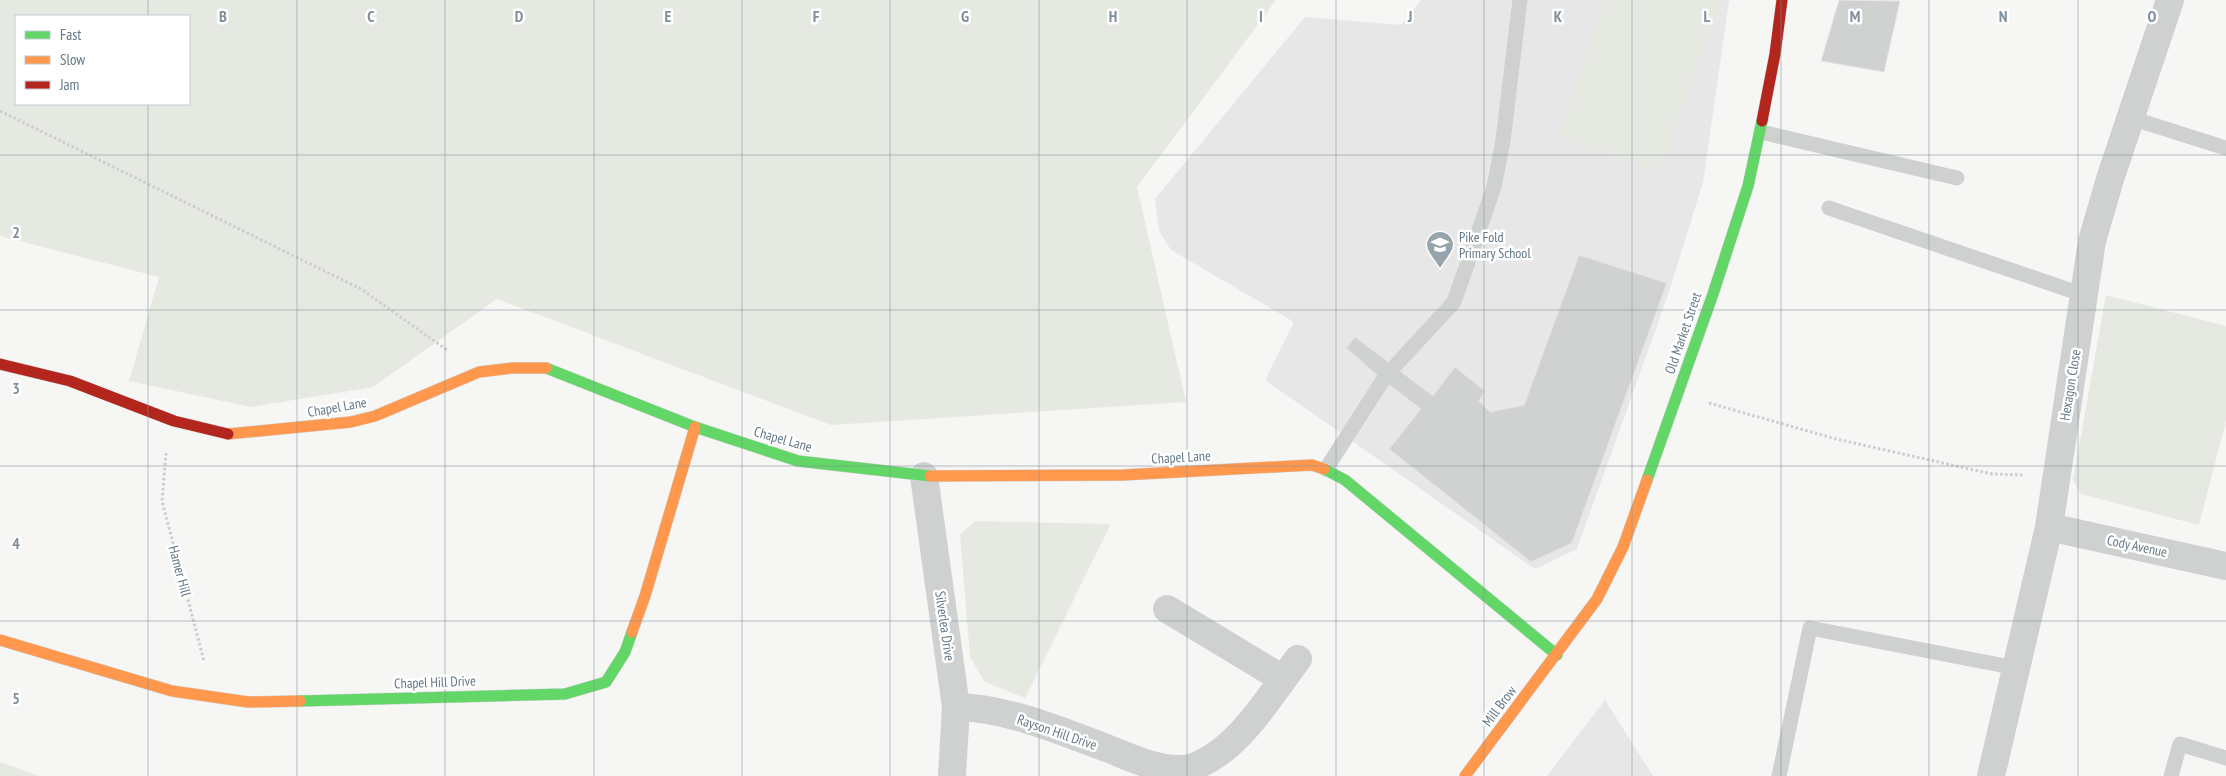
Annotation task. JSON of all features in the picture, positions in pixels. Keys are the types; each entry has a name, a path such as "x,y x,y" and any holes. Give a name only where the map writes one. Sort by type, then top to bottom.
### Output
{"street":[{"name":"Old Market Street","path":"1557,655 1597,599 1623,547 1677,394 1748,186 1775,54 1782,0"},
{"name":"Hexagon Close","path":"1991,776 2048,527 2092,241 2110,179 2170,0"},
{"name":"Chapel Lane","path":"0,364 70,381 174,421 208,431 231,435 331,426 375,416 479,372 512,368 549,368 695,427 798,461 924,476 1123,475 1312,465 1326,469 1345,480 1557,655"},
{"name":"Chapel Hill Drive","path":"0,640 172,691 248,702 566,694 606,682 626,652 646,596 695,427"},
{"name":"Silverlea Drive","path":"924,476 956,707 952,776"},
{"name":"Cody Avenue","path":"2048,527 2226,566"},
{"name":"Rayson Hill Drive","path":"956,707 981,707 1050,728 1155,771 1180,770 1203,762 1220,752 1234,739 1290,669 1167,609"},
{"name":"Mill Brow","path":"1465,776 1557,655"}],"lane":[{"path":"1394,367 1454,302 1494,187 1503,141 1520,0"},
{"path":"2131,118 2226,148"},
{"path":"1760,132 1958,178"},
{"path":"1829,208 2084,295"},
{"path":"1326,469 1383,380"},
{"path":"1779,776 1810,628 2016,668"},
{"path":"2171,776 2180,744 2226,758"}],"path":[{"path":"0,111 361,289 479,372"},
{"path":"1677,394 1836,439 1992,474 2056,476"},
{"name":"Hamer Hill","path":"174,421 164,460 162,501 204,660 210,666"}],"shaded area":[{"path":"0,0 1276,0 1137,187 1186,402 831,425 497,299 373,387 251,407 129,381 159,277 0,236"},
{"name":"Pike Fold Primary School","path":"1421,0 1729,0 1703,182 1670,289 1577,549 1535,569 1265,380 1294,322 1171,250 1159,231 1155,199 1305,17 1401,25"},
{"path":"1604,0 1721,0 1660,173 1559,135"},
{"path":"2106,295 2226,326 2226,421 2199,525 2081,494 2073,480"},
{"path":"975,521 1111,524 1025,698 985,682 970,657 960,534"},
{"path":"1605,700 1653,776 1547,776"},
{"path":"0,762 39,776 0,776"}],"building":[{"path":"1839,0 1900,1 1884,72 1821,61"},
{"path":"1579,255 1667,283 1572,543 1531,562 1389,449 1421,409 1346,348 1355,337 1433,396 1455,367 1485,391 1479,401 1490,412 1524,405"}],"traffic: fast":[{"path":"1647,480 1713,294 1748,186 1762,121"},
{"path":"546,368 695,427 798,461 930,476"},
{"path":"1324,469 1345,480 1557,655"},
{"path":"300,701 565,694 606,682 625,652 632,632"}],"traffic: slow":[{"path":"228,434 351,422 375,416 479,372 512,368 546,368"},
{"path":"632,632 645,596 695,427"},
{"path":"930,476 1123,475 1312,465 1324,469"},
{"path":"1465,776 1597,599 1623,547 1647,480"},
{"path":"0,640 172,691 248,702 300,701"}],"traffic: jam":[{"path":"1762,121 1775,54 1782,0"},
{"path":"0,364 70,381 174,421 228,434"}],"place":[{"name":"Pike Fold Primary School","path":"1440,269"}]}
